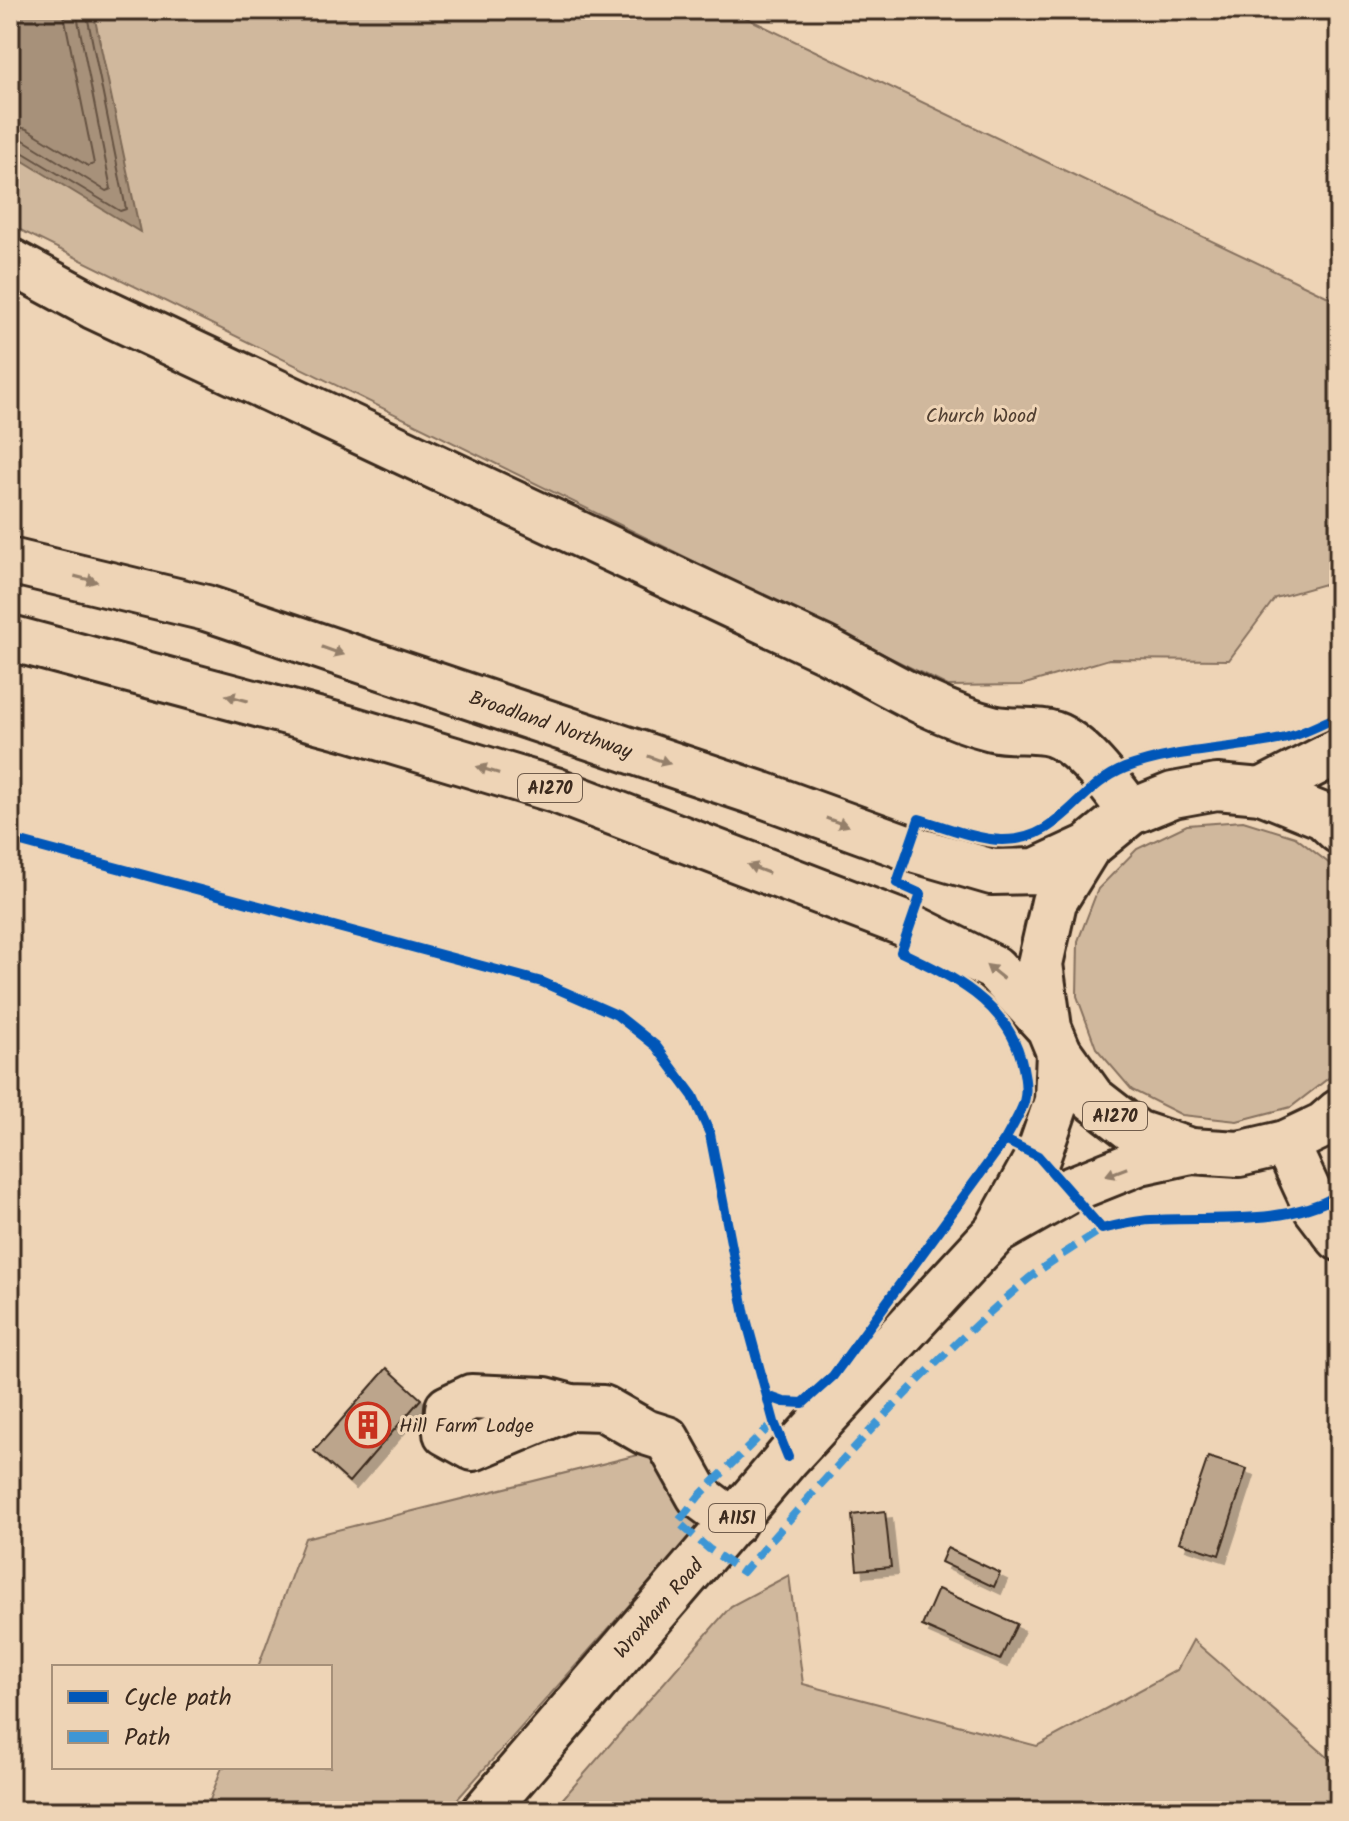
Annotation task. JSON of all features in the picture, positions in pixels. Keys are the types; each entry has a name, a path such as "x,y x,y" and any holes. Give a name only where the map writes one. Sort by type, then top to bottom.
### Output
{"main road":[{"path":"10,261 93,306 824,649 937,708 993,728 1054,734 1082,754 1106,777 1131,812"},
{"name":"Broadland Northway","path":"10,561 206,608 763,795 909,848 992,872 1036,871 1088,847"},
{"name":"A1270","path":"10,638 351,729 555,790 910,926 994,968 1054,1040 1092,1098 1137,1133 1191,1151 1239,1154 1286,1143 1324,1125 1339,1112"},
{"path":"1261,791 1339,751"},
{"name":"A1270","path":"1054,1040 1040,964 1054,902 1088,847 1131,812 1173,795 1217,787 1261,791 1323,816 1339,831"},
{"name":"Wroxham Road","path":"485,1811 788,1457 996,1232 1038,1156 1057,1101 1054,1040"},
{"path":"1286,1143 1316,1208 1339,1238"},
{"name":"Wroxham Road","path":"996,1232 1070,1190 1140,1162 1191,1151"},
{"path":"571,1407 603,1408 645,1432 667,1439 699,1496 734,1522"}],"green space":[{"name":"Church Wood","path":"10,10 730,10 1339,302 1339,580 1275,598 1229,660 1109,659 1022,685 948,686 10,225"},
{"path":"1243,821 1295,837 1339,871 1339,1070 1291,1107 1237,1121 1182,1115 1132,1090 1096,1048 1077,996 1078,941 1098,889 1137,849 1187,825"},
{"path":"682,1444 724,1498 447,1811 206,1811 221,1769 332,1769 332,1665 259,1665 305,1538"},
{"path":"789,1575 803,1684 1037,1746 1177,1670 1193,1640 1339,1767 1339,1811 552,1811 731,1606"}],"water":[{"path":"10,10 93,10 140,232 10,153"}],"building":[{"name":"Hill Farm Lodge","path":"387,1368 421,1399 349,1482 314,1451"},
{"path":"1208,1457 1247,1469 1219,1555 1179,1542"},
{"path":"885,1511 891,1567 857,1570 852,1515"},
{"path":"947,1548 1000,1573 994,1587 941,1562"},
{"path":"938,1589 1017,1624 1000,1660 922,1626"}],"marked path":[{"path":"774,1422 699,1496 678,1522 709,1549 743,1572 843,1460 947,1352 1030,1277 1108,1227"}],"cycle path":[{"path":"770,1397 784,1402 803,1403 833,1376 1005,1140 1024,1102 1026,1086 1021,1059 1003,1021 957,981 901,952 921,894 897,883 919,819 982,838 1022,838 1054,823 1094,787 1125,768 1183,753 1282,739 1339,716"},
{"path":"10,839 542,982 617,1015 656,1046 693,1096 710,1134 745,1315 774,1422 788,1457"},
{"path":"1005,1140 1038,1156 1102,1229 1151,1220 1271,1216 1317,1205 1339,1195"}],"place":[{"name":"Hill Farm Lodge","path":"368,1425"}]}
